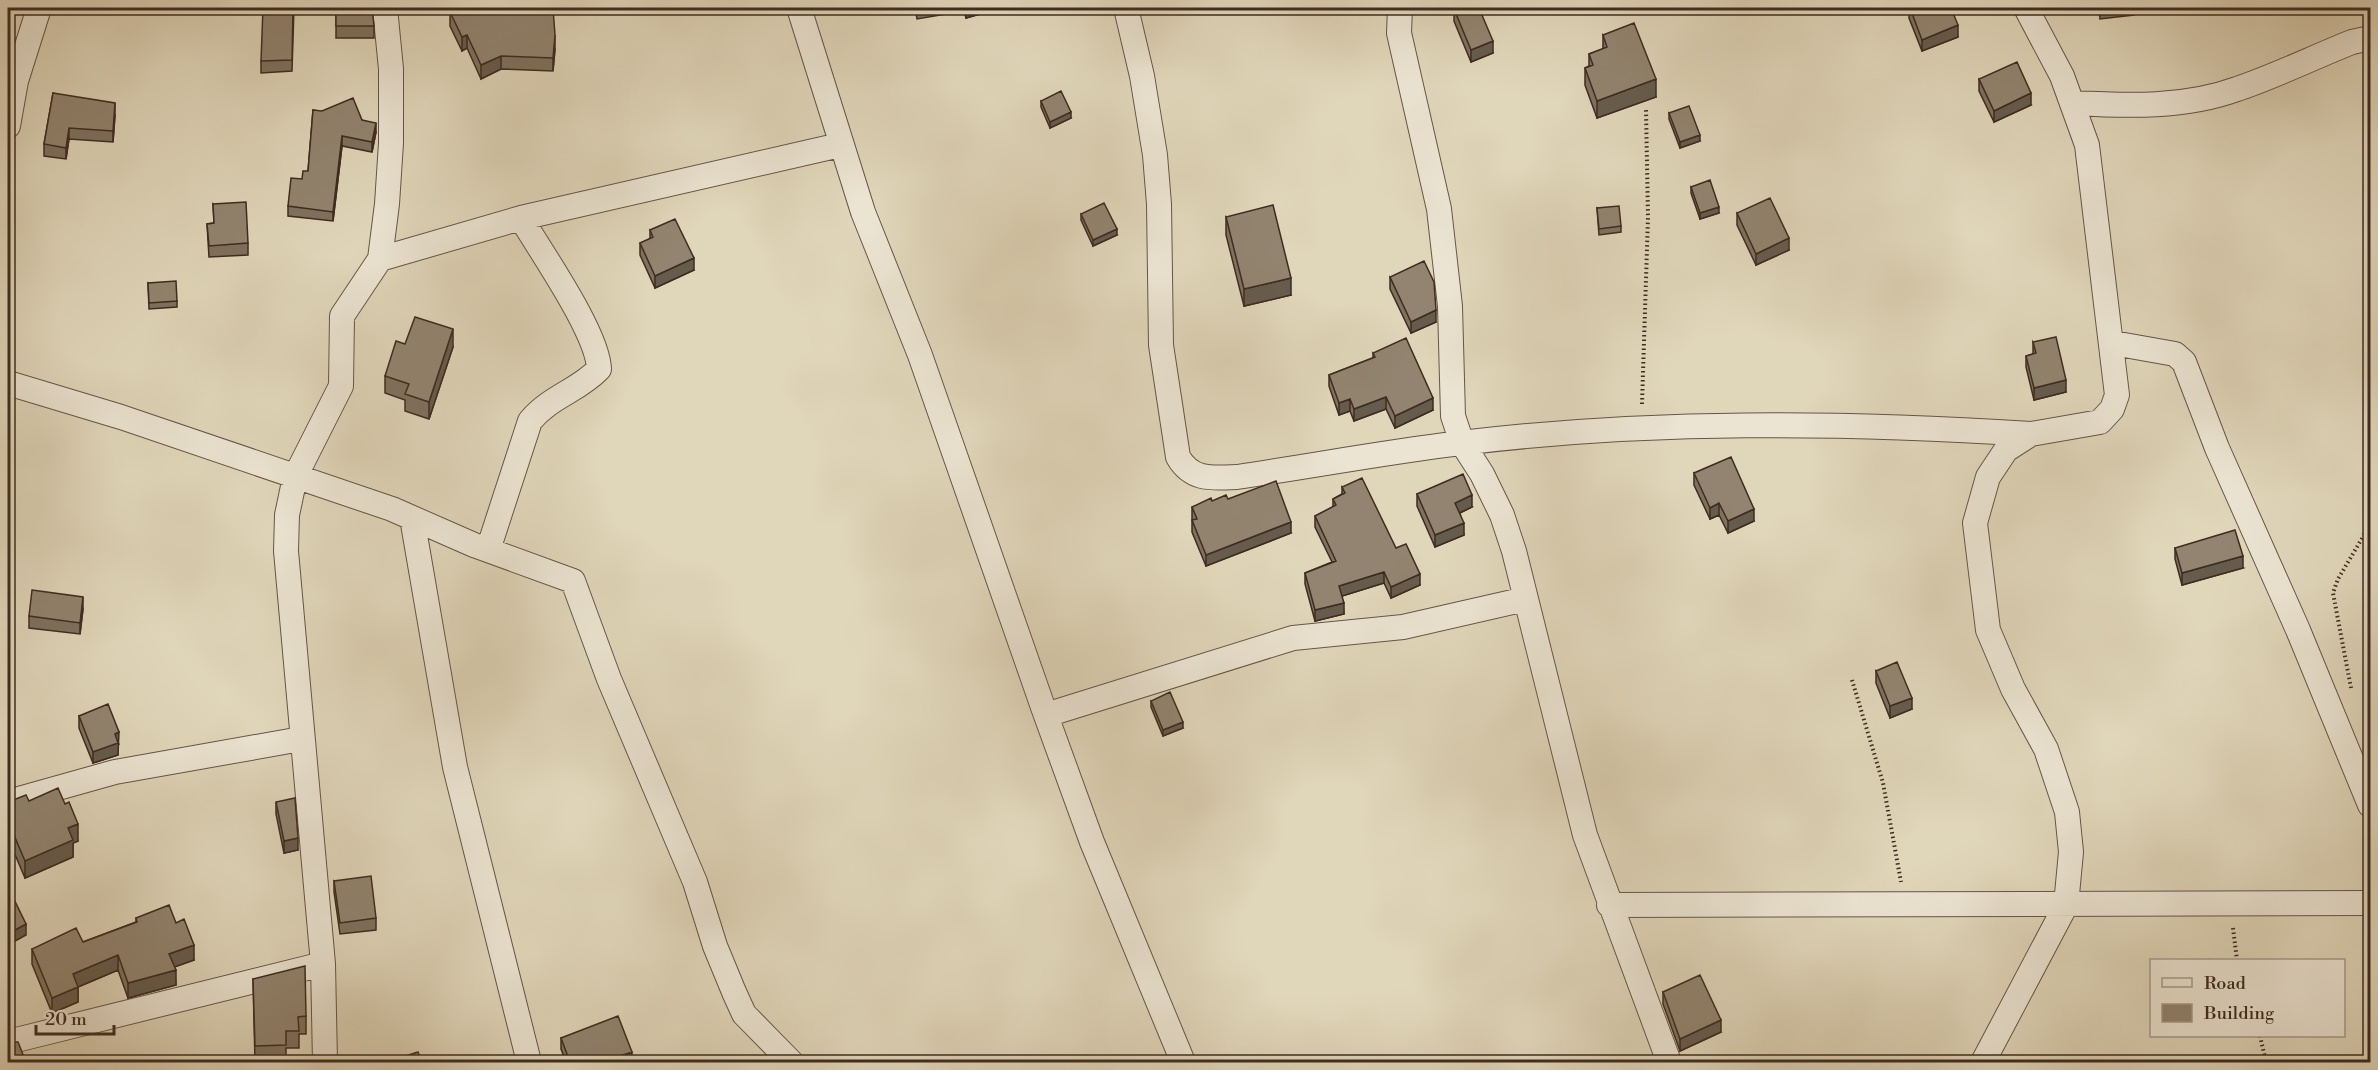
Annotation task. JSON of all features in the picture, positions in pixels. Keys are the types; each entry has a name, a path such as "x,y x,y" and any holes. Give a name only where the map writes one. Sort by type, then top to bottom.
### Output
{"street":[{"path":"8,126 16,81 39,8"},
{"path":"325,1062 323,963 301,739 286,551 287,514 295,477 341,386 342,316 380,258 387,204 391,143 391,69 385,8"},
{"path":"799,8 840,145 863,212 920,355 1092,842 1183,1062"},
{"path":"1126,8 1142,76 1155,155 1159,204 1161,345 1178,457 1186,470 1208,477 1237,477 1462,443 1641,429 1889,425 2031,434 2094,424 2112,409 2117,395 2113,343 2102,276 2087,145 2074,103 2026,8"},
{"path":"1400,8 1399,33 1439,209 1450,306 1453,416 1462,443 1482,474 1502,515 1526,599 1582,823 1609,905 1669,1062"},
{"path":"2074,103 2126,106 2180,102 2236,90 2352,42 2370,38"},
{"path":"380,258 521,218 840,145"},
{"path":"488,550 530,421 543,405 589,380 599,369 599,358 570,298 521,218"},
{"path":"2113,343 2175,354 2184,362 2217,448 2312,662 2370,805"},
{"path":"8,382 121,417 412,518 488,550 573,581 609,679 695,882 715,946 734,992 744,1014 791,1062"},
{"path":"1983,1062 2066,905 2071,852 2067,812 2046,749 2013,689 1988,630 1975,523 1988,477 1999,459 2006,450 2031,434"},
{"path":"412,518 455,767 529,1062"},
{"path":"1046,715 1293,638 1403,627 1526,599"},
{"path":"8,802 114,772 301,739"},
{"path":"1609,905 2370,903"},
{"path":"8,1042 323,963"}],"path":[{"path":"1641,429 1648,217 1646,110"},
{"path":"2351,690 2333,593 2338,579 2370,525"},
{"path":"1852,680 1883,783 1905,903"},
{"path":"2230,904 2238,959"},
{"path":"2260,1037 2266,1062"}],"building":[{"path":"263,8 293,8 292,60 261,61"},
{"path":"336,8 372,8 374,26 336,26"},
{"path":"460,8 553,8 555,35 553,58 501,56 481,65 467,35 462,37 450,12"},
{"path":"1479,8 1493,41 1471,50 1454,9"},
{"path":"1910,8 1951,8 1958,25 1922,40"},
{"path":"1634,23 1656,79 1597,101 1585,68 1593,65 1589,54 1607,47 1603,35"},
{"path":"2017,62 2031,93 1994,111 1979,79"},
{"path":"1061,91 1071,112 1050,122 1041,101"},
{"path":"53,93 115,103 113,131 69,128 66,148 44,144"},
{"path":"353,98 362,120 376,123 372,142 342,136 333,212 288,206 291,178 302,179 303,171 308,171 313,110 322,111"},
{"path":"1689,106 1700,135 1680,142 1669,113"},
{"path":"1710,180 1719,207 1700,213 1691,187"},
{"path":"1770,198 1789,238 1756,254 1737,213"},
{"path":"246,202 248,243 209,246 207,224 214,223 213,204"},
{"path":"1104,203 1117,229 1093,240 1081,214"},
{"path":"1273,205 1291,278 1244,289 1226,217"},
{"path":"1619,206 1621,226 1599,229 1597,208"},
{"path":"675,219 694,258 655,276 640,243 653,237 650,230"},
{"path":"1424,261 1434,282 1436,310 1411,322 1390,277"},
{"path":"176,281 177,301 149,303 148,283"},
{"path":"415,317 453,329 429,402 405,394 409,384 385,376 396,341 405,344"},
{"path":"2056,337 2066,380 2034,388 2026,356 2036,353 2033,342"},
{"path":"1406,338 1433,398 1395,416 1386,397 1354,409 1350,399 1339,403 1329,375 1375,357 1373,353"},
{"path":"1731,457 1754,509 1728,521 1719,503 1710,508 1694,473"},
{"path":"1463,474 1472,495 1455,503 1464,523 1435,535 1417,494"},
{"path":"1362,478 1396,548 1406,544 1420,574 1391,587 1384,572 1339,586 1344,603 1315,610 1305,573 1336,561 1315,516 1336,505 1333,499 1345,493 1342,487"},
{"path":"1276,481 1291,522 1206,555 1192,520 1197,519 1192,507 1211,498 1212,501 1226,495 1228,499"},
{"path":"2235,530 2243,556 2182,573 2175,548"},
{"path":"32,590 83,597 80,623 29,616"},
{"path":"1897,662 1912,698 1890,706 1876,671"},
{"path":"1170,692 1183,722 1163,730 1151,701"},
{"path":"108,704 119,732 115,734 118,743 93,752 79,716"},
{"path":"58,788 65,804 69,802 78,824 68,828 73,840 25,861 8,821 8,802 26,795 29,801"},
{"path":"295,798 298,838 284,841 276,802"},
{"path":"371,876 376,918 340,923 334,881"},
{"path":"8,887 26,924 8,934"},
{"path":"169,905 176,923 184,919 194,945 169,954 176,970 128,983 118,955 73,974 78,987 52,998 32,949 76,928 83,942 137,922 136,918"},
{"path":"305,966 306,1016 298,1017 299,1031 286,1031 286,1045 255,1046 253,979"},
{"path":"1700,975 1721,1020 1680,1039 1663,992"},
{"path":"618,1016 632,1052 602,1062 570,1062 561,1038"},
{"path":"8,1042 18,1042 26,1062 8,1062"},
{"path":"418,1052 422,1062 387,1062"}]}
